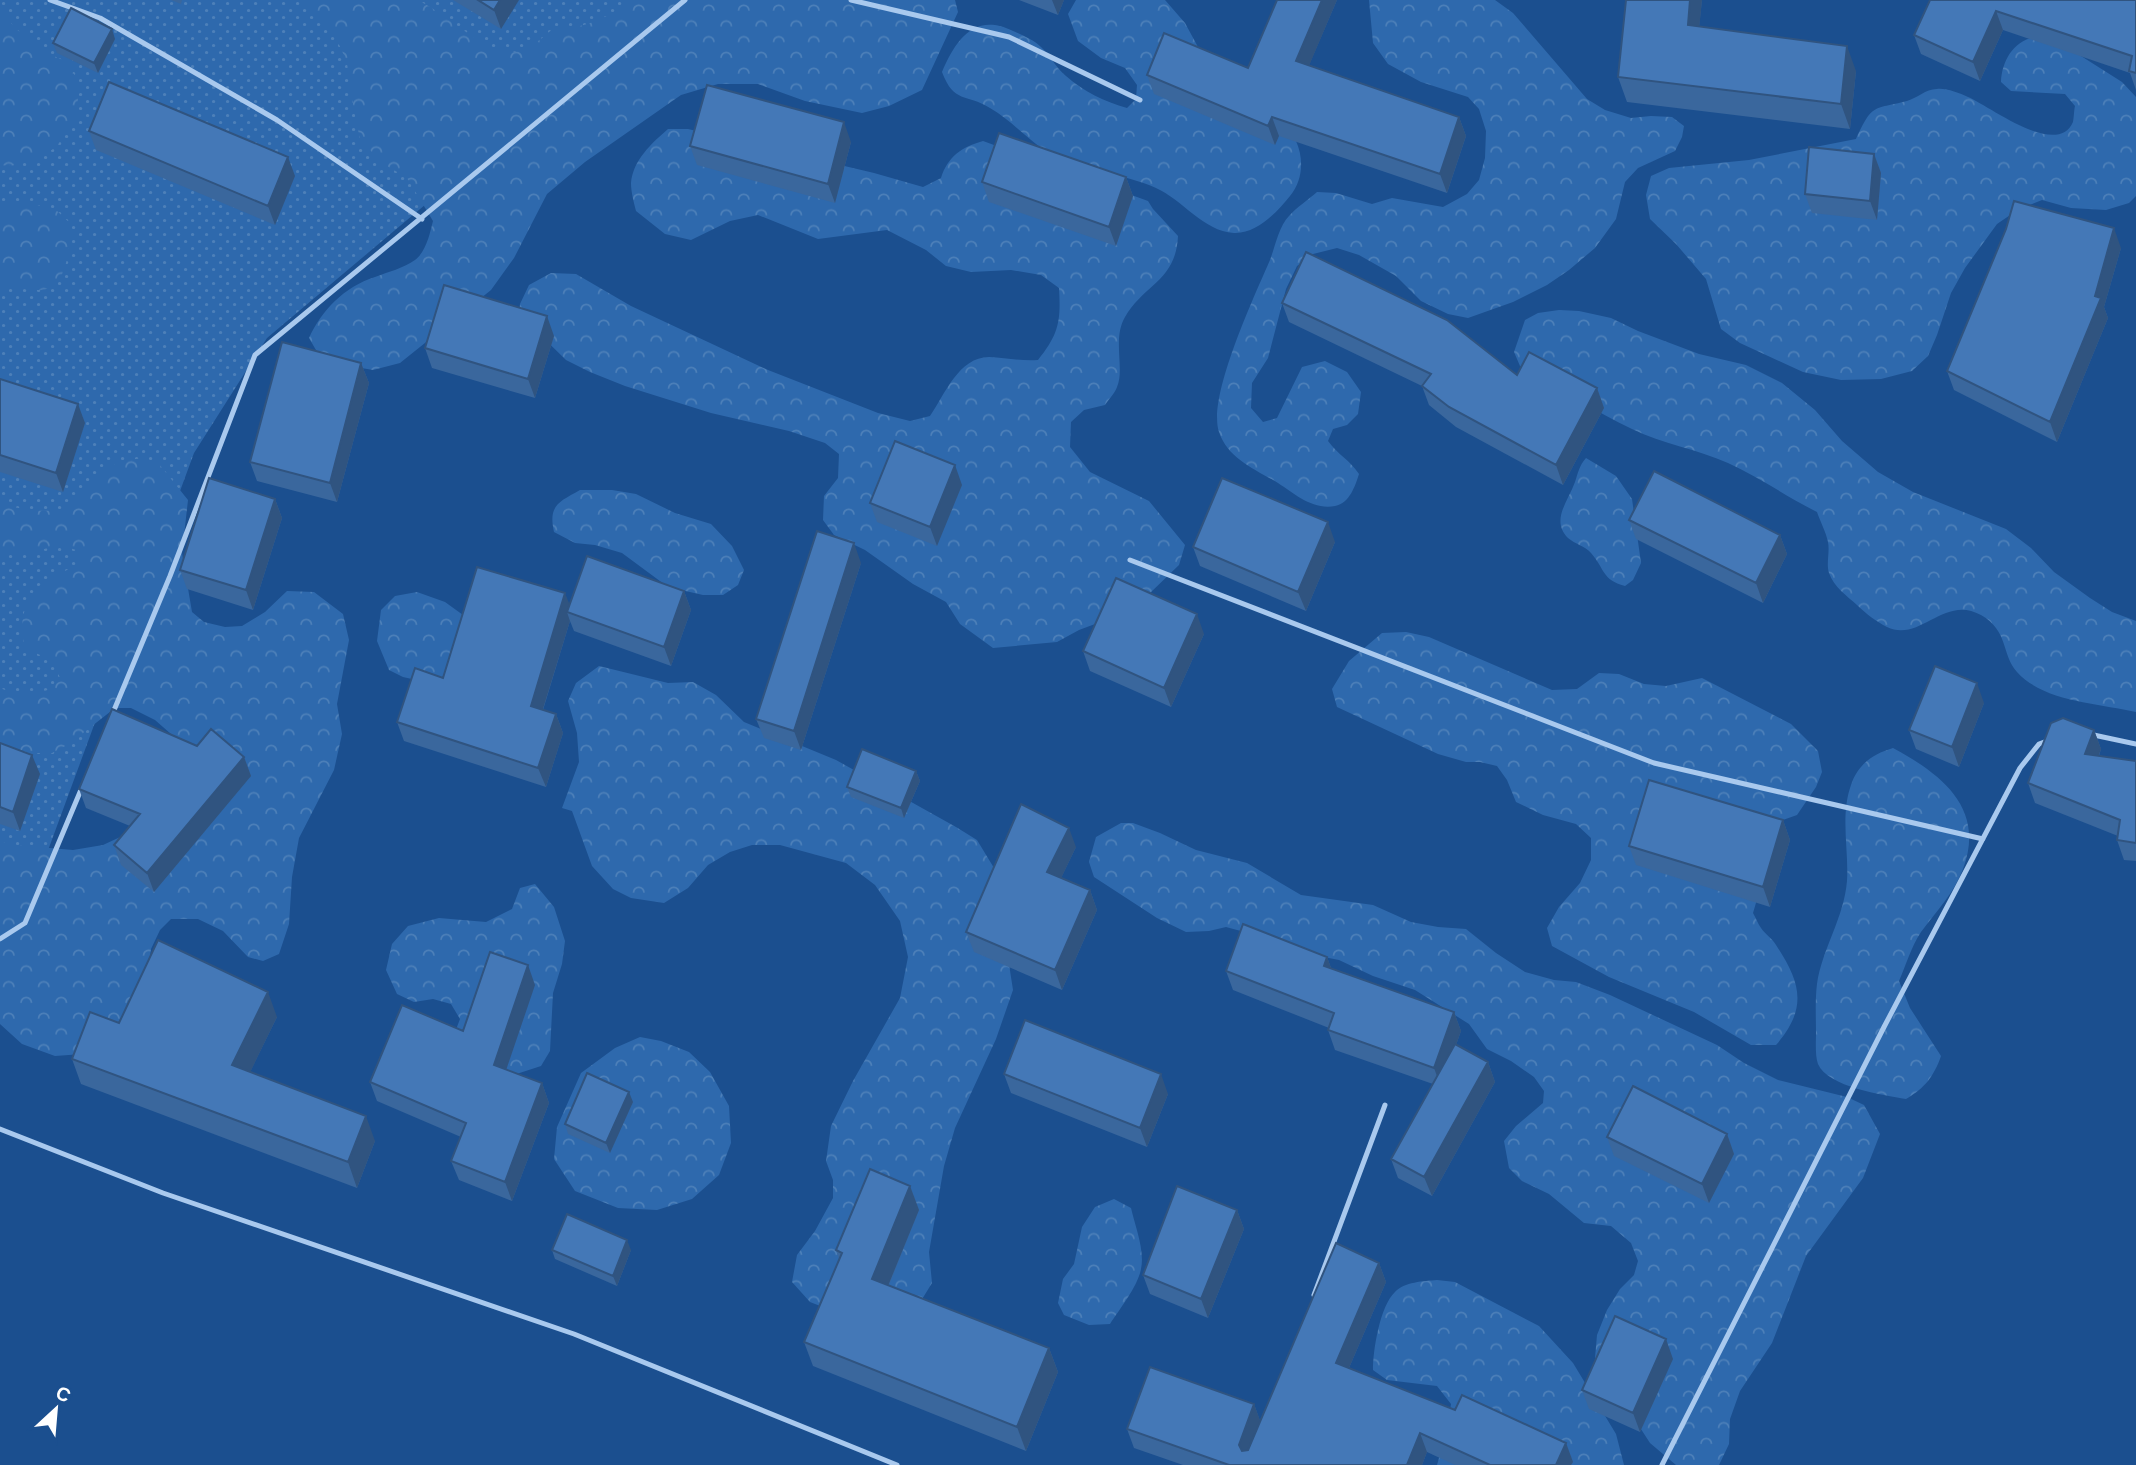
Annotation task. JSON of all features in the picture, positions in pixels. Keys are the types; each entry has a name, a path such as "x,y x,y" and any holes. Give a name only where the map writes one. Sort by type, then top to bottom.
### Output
{"lane":[{"path":"50,0 100,18 277,120 422,219"},
{"path":"111,717 170,576 255,355 685,0"},
{"path":"851,0 1009,37 1139,100"},
{"path":"1130,559 1654,763 1983,839"},
{"path":"2086,733 2136,744"},
{"path":"1662,1465 1884,1027 2020,768 2039,744 2050,740"},
{"path":"0,939 25,923 84,781"},
{"path":"1313,1298 1385,1105"},
{"path":"0,1129 163,1194 574,1334 897,1465"}],"green space":[{"path":"0,0 668,0 267,338 194,453 43,864 0,903"},
{"path":"306,0 417,0 468,34 497,49 510,52 527,48 554,28 586,25 633,0 955,0 958,12 922,90 889,106 862,113 805,101 758,84 718,84 681,95 585,162 547,194 514,258 491,290 400,363 373,370 320,357 309,338 327,309 344,293 364,281 406,265 419,257 433,221 407,178 384,164 360,140 347,62 336,38 318,20"},
{"path":"1076,0 1165,0 1185,23 1198,47 1296,141 1301,162 1298,183 1273,215 1251,230 1234,233 1223,231 1203,221 1156,188 1054,156 1007,119 982,103 951,89 942,72 960,40 977,27 999,26 1038,44 1062,73 1080,86 1127,108 1136,99 1137,85 1125,68 1101,58 1078,41 1068,14"},
{"path":"1369,0 1495,0 1513,13 1587,99 1605,110 1631,118 1672,117 1684,126 1675,151 1638,168 1625,182 1616,219 1595,248 1547,285 1513,302 1468,318 1448,314 1421,301 1396,276 1359,255 1337,248 1313,254 1297,266 1286,289 1268,358 1252,383 1251,408 1263,422 1277,418 1302,367 1325,361 1347,372 1361,392 1358,414 1347,425 1333,429 1328,441 1359,474 1345,501 1327,507 1304,500 1243,462 1229,449 1219,432 1217,416 1226,371 1280,231 1292,213 1317,192 1336,193 1372,204 1392,198 1443,207 1467,194 1479,180 1485,158 1486,131 1479,109 1468,97 1421,82 1388,64 1373,43"},
{"path":"0,9 15,28 43,51 67,62 79,83 77,116 57,146 42,157 11,166 0,165"},
{"path":"2051,37 2122,82 2136,97 2136,196 2129,203 2106,210 2071,208 2042,200 2019,209 1997,224 1965,268 1951,293 1928,356 1912,371 1881,379 1841,380 1803,372 1740,343 1721,329 1706,279 1650,219 1646,195 1651,176 1669,168 1749,160 1856,139 1866,119 1875,110 1911,100 1933,89 1964,95 2038,132 2053,135 2065,132 2073,122 2075,106 2065,94 2011,91 2001,82 2010,53 2027,39"},
{"path":"668,129 688,129 923,187 941,178 957,154 983,141 1148,201 1178,236 1176,251 1165,273 1125,317 1119,335 1120,372 1116,389 1105,405 1084,410 1071,422 1070,447 1090,472 1149,501 1185,545 1179,565 1150,593 1057,642 993,648 960,624 946,602 913,584 865,550 834,535 823,520 824,496 838,478 839,454 825,443 789,431 711,413 625,386 566,360 519,314 520,304 529,285 551,273 576,274 631,306 768,370 878,413 910,421 930,416 954,378 969,363 989,357 1038,360 1054,334 1060,310 1059,288 1041,275 1011,270 971,272 946,266 926,250 887,230 818,239 758,215 730,221 691,240 665,234 636,211 631,183 639,159"},
{"path":"24,201 57,211 71,224 68,254 62,275 48,288 33,290 0,285 0,204"},
{"path":"1559,310 1611,318 1699,354 1746,365 1782,383 1815,410 1842,441 1878,472 1913,492 2006,529 2031,548 2054,572 2090,598 2112,612 2136,621 2136,712 2072,700 2042,690 2028,682 2012,665 1996,628 1981,615 1968,610 1955,610 1910,629 1887,627 1875,620 1841,591 1831,578 1828,569 1828,542 1817,512 1728,463 1632,429 1520,366 1514,352 1525,320 1538,313"},
{"path":"145,458 159,464 188,500 182,553 192,612 204,622 225,627 242,626 265,612 287,591 314,592 343,614 349,640 337,704 342,734 334,770 299,838 292,877 289,924 279,954 263,961 248,957 223,931 198,919 171,919 160,930 151,949 148,972 125,1025 82,1054 55,1056 22,1044 0,1024 0,841 14,845 73,850 103,845 131,832 179,756 171,734 155,720 131,708 115,708 69,744 52,753 32,753 0,746 0,688 14,693 32,694 52,689 60,678 53,661 25,648 22,628 25,609 41,585 79,562 76,550 59,544 30,552 0,553 0,505 36,510 63,509 77,502 106,468 120,462"},
{"path":"1586,458 1616,476 1632,499 1641,563 1633,580 1625,586 1612,581 1589,551 1568,538 1563,531 1562,510"},
{"path":"580,490 612,490 636,494 675,513 711,524 732,546 744,570 738,585 723,595 703,595 668,587 622,553 595,545 575,543 554,532 553,516 557,505"},
{"path":"417,592 445,602 463,615 443,686 403,677 389,670 377,641 381,610 395,596"},
{"path":"1406,632 1429,637 1552,690 1577,689 1599,673 1619,674 1644,684 1666,686 1702,678 1791,724 1818,751 1822,772 1816,787 1797,815 1780,821 1753,913 1791,971 1797,995 1793,1019 1776,1045 1751,1045 1694,1012 1609,977 1552,946 1547,928 1559,907 1580,883 1591,860 1591,838 1576,824 1543,815 1516,802 1507,780 1497,766 1466,762 1438,754 1337,707 1332,689 1349,661 1382,633"},
{"path":"599,666 668,683 693,682 716,695 744,722 836,760 956,827 977,840 994,868 1013,990 996,1039 955,1128 944,1166 929,1252 932,1283 916,1309 833,1311 810,1302 792,1282 797,1255 815,1231 833,1198 833,1180 826,1161 831,1126 900,998 908,957 900,921 875,885 846,863 780,845 752,845 730,852 708,865 688,888 664,903 631,898 613,889 592,866 572,811 562,808 579,762 577,733 568,701 576,683"},
{"path":"1893,748 1927,769 1955,795 1969,828 1969,847 1959,878 1917,938 1899,981 1910,1008 1941,1056 1928,1081 1906,1099 1857,1089 1833,1079 1824,1072 1816,1057 1817,984 1823,958 1842,908 1847,881 1845,821 1848,797 1854,778 1862,766 1879,753"},
{"path":"1121,823 1133,823 1196,850 1247,863 1301,895 1373,905 1411,922 1466,929 1525,972 1554,980 1576,982 1610,995 1717,1045 1744,1063 1778,1080 1847,1097 1864,1105 1880,1134 1863,1178 1806,1256 1772,1343 1740,1391 1730,1419 1729,1444 1719,1465 1676,1465 1650,1443 1595,1358 1597,1335 1607,1310 1620,1289 1634,1275 1638,1261 1631,1243 1611,1226 1584,1223 1549,1194 1522,1181 1509,1168 1504,1141 1516,1126 1543,1103 1544,1091 1534,1077 1487,1049 1469,1024 1415,990 1373,976 1339,960 1294,951 1252,934 1226,927 1186,932 1157,918 1094,877 1089,862 1096,837"},
{"path":"535,884 554,907 565,941 562,964 553,993 550,1051 541,1066 474,1088 443,1064 460,1019 451,1004 433,999 414,1002 397,994 386,970 392,944 408,926 439,918 486,922 512,909 520,888"},
{"path":"640,1037 661,1041 689,1052 710,1072 729,1106 731,1143 719,1175 692,1199 657,1210 618,1208 575,1191 554,1159 557,1127 581,1073 615,1048"},
{"path":"1114,1199 1131,1208 1141,1246 1141,1269 1132,1290 1110,1324 1089,1325 1064,1315 1058,1303 1063,1279 1074,1264 1082,1227 1095,1207"},
{"path":"1437,1280 1455,1282 1539,1326 1573,1363 1616,1434 1624,1465 1437,1465 1451,1404 1437,1386 1387,1380 1373,1370 1378,1329 1390,1299 1404,1286"}],"building":[{"path":"478,0 500,0 494,10"},
{"path":"1277,0 1322,0 1296,61 1459,117 1440,174 1272,117 1268,126 1147,75 1164,33 1248,68"},
{"path":"1626,0 1690,0 1688,25 1847,46 1841,104 1618,77"},
{"path":"1930,0 2136,0 2136,73 2129,71 2132,56 1996,11 1973,62 1914,35"},
{"path":"71,8 112,29 94,63 53,43"},
{"path":"109,82 288,157 268,206 89,131"},
{"path":"707,85 844,122 828,184 690,146"},
{"path":"999,133 1126,177 1109,227 982,182"},
{"path":"1809,147 1874,154 1870,201 1805,194"},
{"path":"2014,201 2114,228 2095,296 2101,298 2050,422 1947,371 2006,229"},
{"path":"1306,252 1447,320 1517,375 1529,352 1597,388 1556,465 1449,407 1422,386 1431,374 1282,303"},
{"path":"444,285 547,316 528,379 425,348"},
{"path":"282,342 361,363 330,483 250,462"},
{"path":"0,379 78,404 56,473 0,455"},
{"path":"895,441 955,465 930,527 870,503"},
{"path":"1654,471 1780,535 1756,583 1629,520"},
{"path":"209,478 275,499 246,590 180,570"},
{"path":"1222,478 1328,522 1298,592 1193,547"},
{"path":"817,531 854,543 794,731 756,719"},
{"path":"587,556 684,591 664,647 567,612"},
{"path":"477,567 565,593 531,706 556,714 538,768 397,722 415,668 443,678"},
{"path":"1116,578 1197,614 1164,688 1083,651"},
{"path":"1935,666 1977,683 1952,747 1909,730"},
{"path":"112,709 197,746 211,729 244,757 147,873 114,845 140,814 79,789"},
{"path":"2063,718 2094,730 2085,754 2136,761 2136,843 2117,840 2120,820 2028,783 2051,723"},
{"path":"0,743 32,755 13,812 0,807"},
{"path":"862,749 916,771 901,808 847,787"},
{"path":"1649,780 1783,820 1763,887 1629,846"},
{"path":"1021,804 1069,828 1047,872 1090,890 1055,970 966,932"},
{"path":"1243,924 1327,957 1324,966 1454,1012 1434,1068 1328,1030 1334,1013 1226,971"},
{"path":"158,940 268,992 232,1065 366,1116 348,1162 72,1059 90,1012 119,1023"},
{"path":"490,952 528,965 494,1065 542,1083 505,1182 451,1161 466,1123 370,1082 402,1005 463,1031"},
{"path":"1025,1020 1161,1074 1140,1128 1004,1074"},
{"path":"1455,1044 1488,1062 1424,1177 1391,1159"},
{"path":"587,1073 629,1092 606,1143 565,1124"},
{"path":"1633,1086 1727,1134 1702,1184 1607,1137"},
{"path":"870,1169 910,1186 872,1279 1049,1348 1017,1427 804,1342 842,1253 836,1250"},
{"path":"1177,1186 1237,1210 1201,1299 1143,1275"},
{"path":"567,1214 627,1240 613,1276 552,1250"},
{"path":"1336,1243 1379,1263 1336,1363 1455,1410 1462,1395 1566,1443 1556,1465 1490,1465 1420,1433 1407,1465 1229,1465 1127,1429 1150,1367 1254,1404 1239,1445 1242,1451 1248,1450"},
{"path":"1615,1316 1666,1339 1633,1413 1582,1390"}]}
